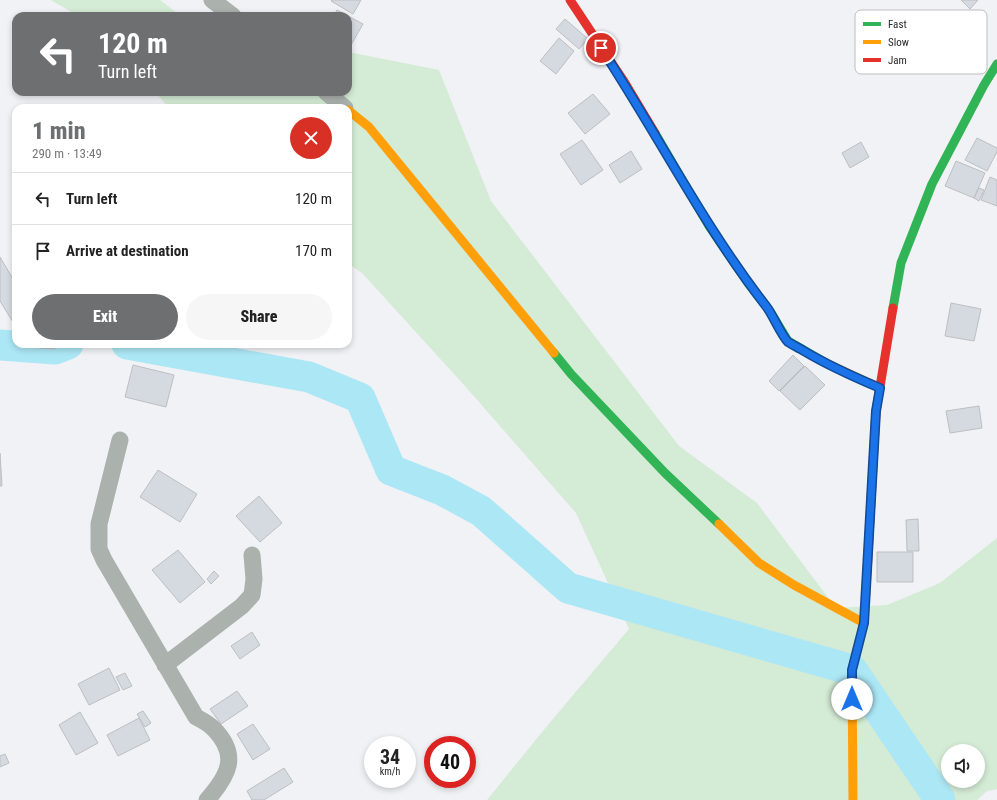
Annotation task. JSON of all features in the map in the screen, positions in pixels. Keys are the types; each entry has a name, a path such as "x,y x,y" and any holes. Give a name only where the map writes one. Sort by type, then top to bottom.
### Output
{"street":[{"path":"212,0 228,12"},
{"path":"570,0 625,84 709,226 748,283 770,311 788,341 830,366 880,388"},
{"path":"853,800 852,670 864,623 876,411 901,263 932,184 984,85 997,64"},
{"path":"331,96 340,104"},
{"path":"352,113 369,128 571,374 665,473 759,564 864,623"},
{"path":"120,440 99,524 99,549 104,560 196,716 213,728 228,748 229,765 220,785 207,800"},
{"path":"165,665 242,606 252,595 254,579 252,555"}],"green space":[{"path":"51,0 160,0 176,12 71,12"},
{"path":"352,53 439,70 491,201 679,446 757,503 836,608 887,605 940,583 997,538 997,789 987,791 977,800 487,800 629,629 576,513 465,386 363,274 352,266 352,104 166,104 158,96 352,96"}],"building":[{"path":"361,0 353,14 352,12 331,1"},
{"path":"961,0 978,0 970,9"},
{"path":"352,18 363,24 352,43"},
{"path":"565,19 588,39 579,49 556,29"},
{"path":"559,38 574,51 556,74 540,61"},
{"path":"593,94 610,114 585,134 568,113"},
{"path":"977,138 997,148 997,152 987,171 965,160"},
{"path":"582,140 603,170 581,185 560,154"},
{"path":"861,142 869,157 850,168 842,153"},
{"path":"631,151 642,169 620,183 609,165"},
{"path":"956,161 985,173 974,198 945,186"},
{"path":"990,177 997,180 997,206 981,200"},
{"path":"979,188 984,190 979,201 974,198"},
{"path":"0,257 12,277 12,320 0,301"},
{"path":"951,303 981,309 974,341 945,336"},
{"path":"793,355 804,366 779,391 769,381"},
{"path":"133,365 174,375 166,407 125,397"},
{"path":"805,366 825,385 800,410 780,391"},
{"path":"979,406 982,428 950,433 946,411"},
{"path":"0,453 2,486 0,486"},
{"path":"158,470 197,494 180,522 140,497"},
{"path":"259,496 282,523 260,542 236,516"},
{"path":"918,519 919,551 907,551 906,520"},
{"path":"178,550 205,582 180,603 152,570"},
{"path":"877,552 913,552 913,582 877,582"},
{"path":"214,571 219,576 211,584 207,579"},
{"path":"252,632 260,645 240,659 231,646"},
{"path":"109,668 120,690 89,705 78,684"},
{"path":"125,673 132,686 123,690 116,677"},
{"path":"237,691 248,706 221,724 210,709"},
{"path":"143,711 151,723 145,727 137,714"},
{"path":"80,712 98,743 76,755 59,725"},
{"path":"139,718 150,740 118,756 107,735"},
{"path":"253,724 270,749 253,760 237,734"},
{"path":"5,754 9,763 0,767 0,756"},
{"path":"284,768 293,782 264,800 252,800 247,791"}],"waterway":[{"path":"0,345 12,346"},
{"path":"41,348 58,348"},
{"path":"149,348 309,377 360,398 391,470 442,490 481,511 568,588 852,670 940,800"}],"traffic: fast":[{"path":"893,308 901,263 932,184 984,85 997,64"},
{"path":"655,133 709,226 748,283 770,311 788,341 824,362"},
{"path":"554,353 571,374 665,473 719,524"}],"traffic: slow":[{"path":"352,113 369,127 554,353"},
{"path":"824,362 880,388"},
{"path":"719,524 759,563 794,585 864,623"},
{"path":"853,800 852,670 864,623 867,573"}],"traffic: jam":[{"path":"570,0 625,83 655,133"},
{"path":"867,573 876,411 893,308"}],"route":[{"path":"601,48 649,123 709,226 748,283 770,311 788,341 830,366 880,388 876,411 864,623 852,670 852,699"}]}
